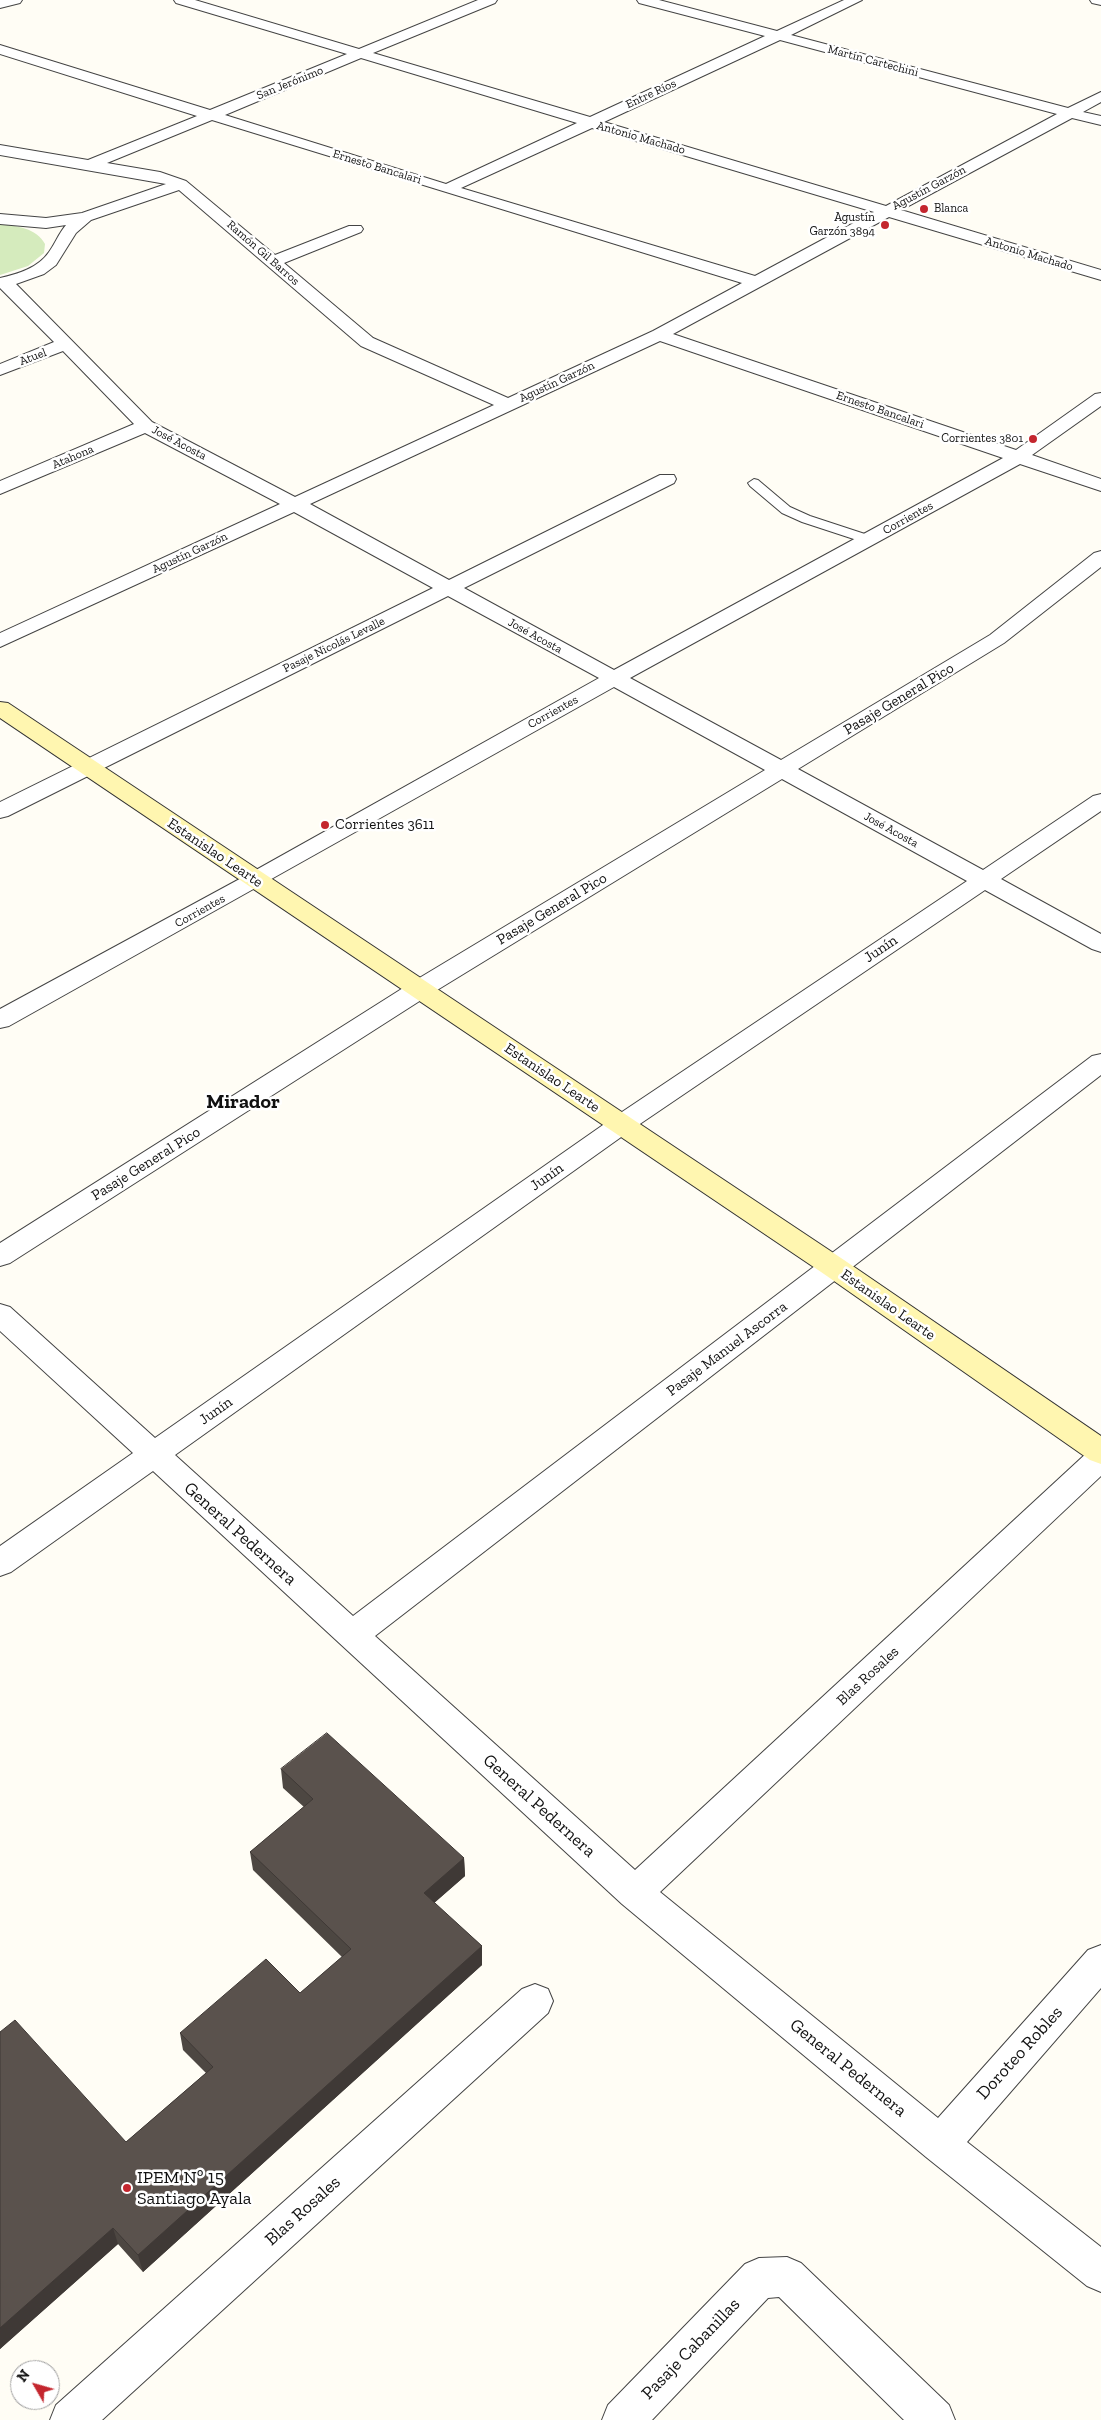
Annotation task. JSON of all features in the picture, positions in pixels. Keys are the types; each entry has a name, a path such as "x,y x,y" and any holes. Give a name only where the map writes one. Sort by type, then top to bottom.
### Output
{"main road":[{"name":"Estanislao Learte","path":"0,708 834,1267 1101,1452"}],"street":[{"path":"0,4 15,0"},
{"name":"Antonio Machado","path":"181,0 1101,275"},
{"name":"San Jerónimo","path":"90,165 490,0"},
{"name":"Martín Cartechini","path":"644,0 1101,121"},
{"name":"Entre Ríos","path":"447,189 855,0"},
{"path":"1097,0 1101,1"},
{"name":"Ernesto Bancalari","path":"0,49 447,189 756,282"},
{"name":"Agustín Garzón","path":"0,641 659,335 1101,96"},
{"name":"Ramón Gil Barros","path":"0,150 160,177 181,184 367,342 509,405"},
{"path":"0,219 31,222 63,221 85,216 181,184"},
{"path":"2,282 44,267 54,258 72,225 85,216"},
{"path":"31,222 44,228 62,242"},
{"path":"273,262 355,229"},
{"name":"José Acosta","path":"2,282 146,426 295,504 1101,944"},
{"name":"Ernesto Bancalari","path":"659,335 1101,485"},
{"name":"Atuel","path":"0,370 66,344"},
{"name":"Corrientes","path":"0,1020 255,880 613,679 870,540 1018,457 1101,398"},
{"name":"Atahona","path":"0,488 146,426"},
{"name":"Pasaje Nicolás Levalle","path":"0,811 87,766 667,479"},
{"name":"Pasaje General Pico","path":"0,1256 420,989 997,639 1101,557"},
{"name":"Junín","path":"0,1563 622,1124 1101,801"},
{"name":"Pasaje Manuel Ascorra","path":"352,1635 1101,1062"},
{"name":"General Pedernera","path":"0,1314 635,1893 940,2144 1101,2272"},
{"name":"Blas Rosales","path":"635,1893 1101,1458"},
{"name":"Doroteo Robles","path":"940,2144 1101,1962"},
{"name":"Blas Rosales","path":"71,2420 535,2001"},
{"name":"Pasaje Cabanillas","path":"623,2420 759,2278 787,2277 934,2420"}],"lane":[{"path":"754,483 786,510 806,519 870,540"}],"green space":[{"path":"0,224 26,229 37,234 45,244 44,253 28,266 0,275"}],"building":[{"path":"327,1733 464,1858 424,1893 482,1946 138,2255 113,2228 0,2328 0,2032 15,2020 126,2142 213,2067 180,2033 266,1959 300,1993 351,1949 250,1852 313,1799 281,1769"}],"place":[{"name":"Blanca","path":"924,209"},
{"name":"Agustín Garzón 3894","path":"885,225"},
{"name":"Corrientes 3801","path":"1033,439"},
{"name":"Corrientes 3611","path":"325,825"},
{"name":"IPEM Nº 15 Santiago Ayala","path":"127,2188"}],"district":[{"name":"Mirador","path":"243,1102"}]}
